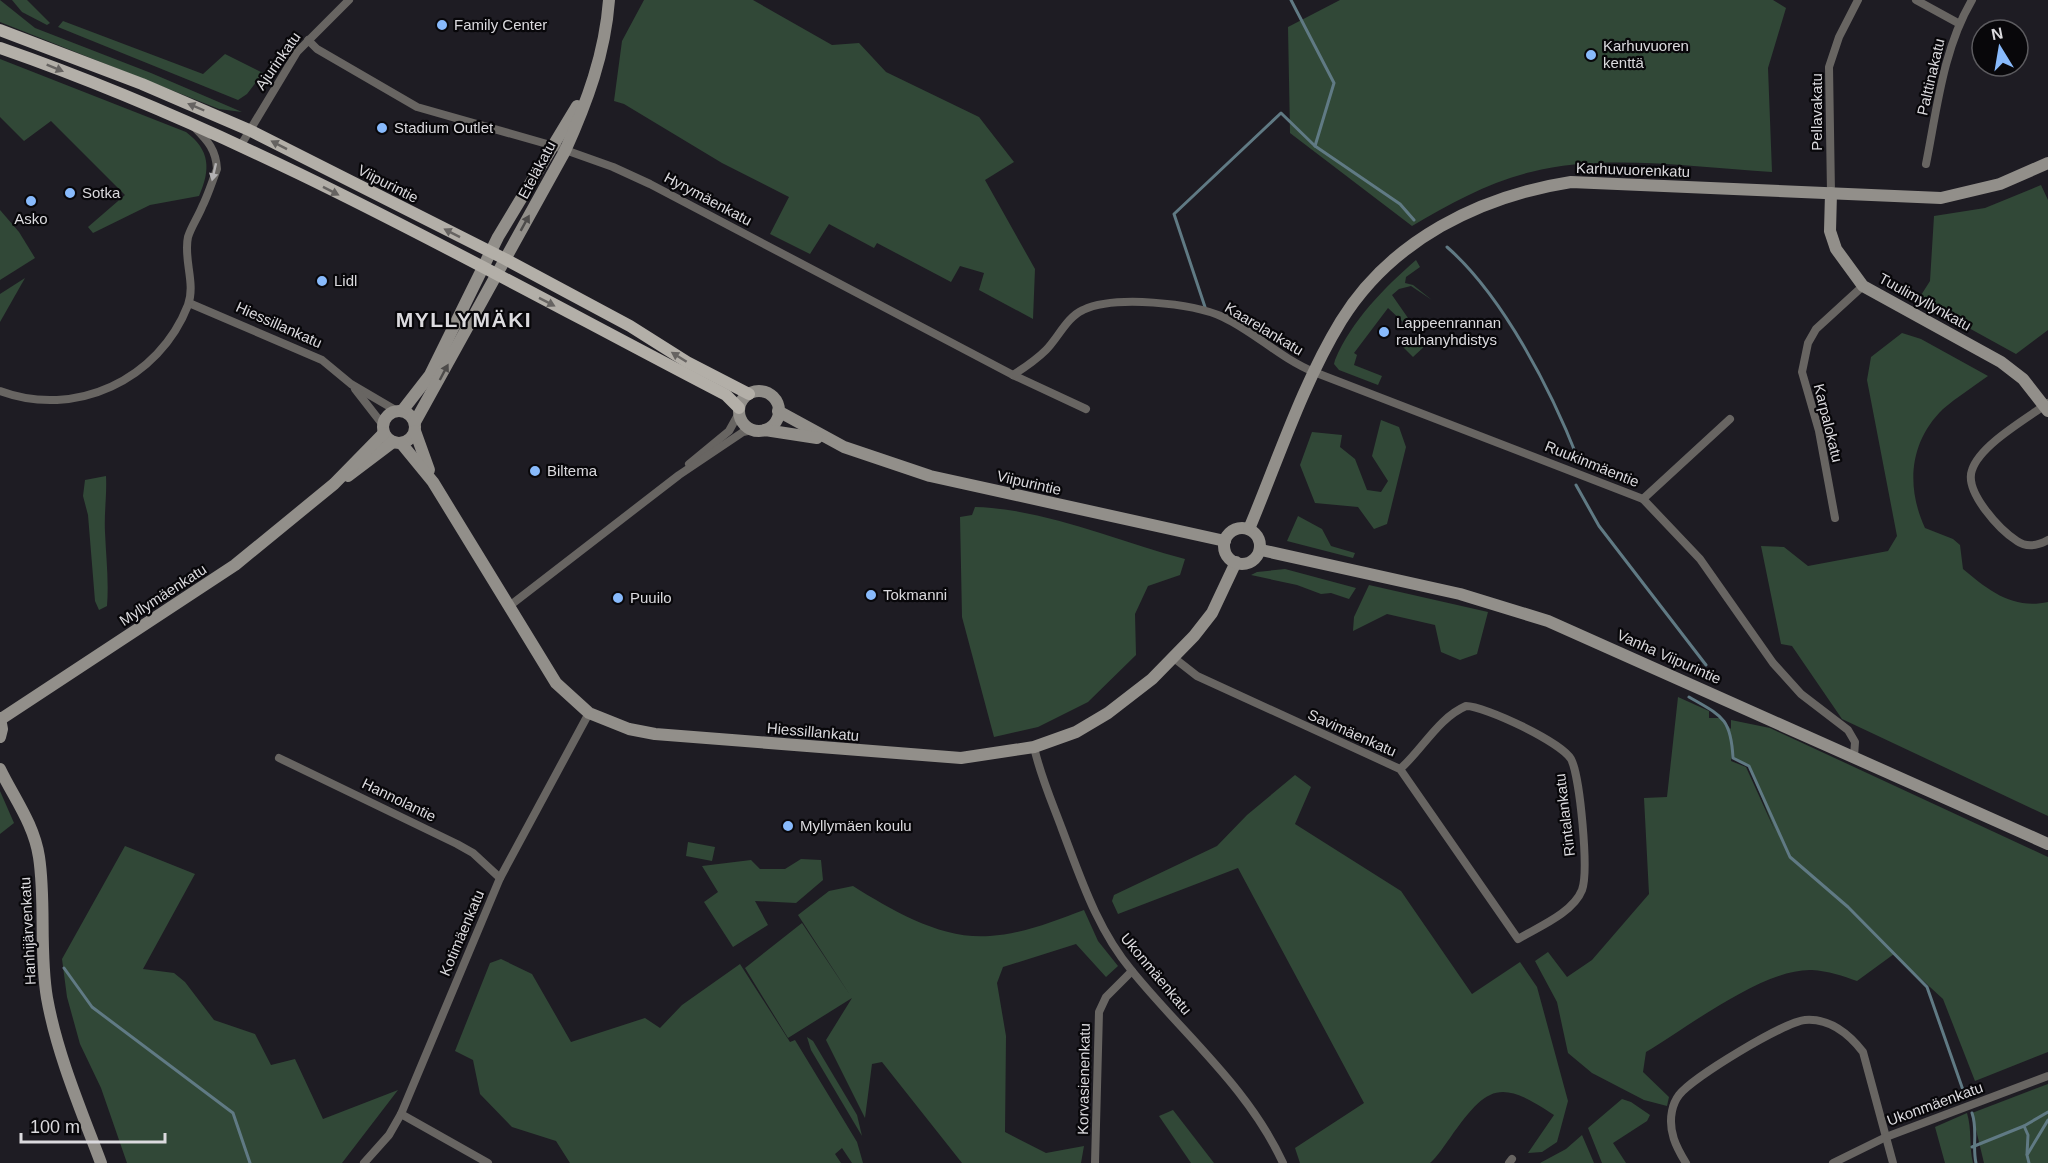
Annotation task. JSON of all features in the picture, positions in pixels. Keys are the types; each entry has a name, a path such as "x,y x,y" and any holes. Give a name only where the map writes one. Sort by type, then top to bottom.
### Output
{"main road":[{"name":"Viipurintie","path":"0,30 142,84 249,130 505,260 749,394"},
{"name":"Viipurintie","path":"0,48 242,146 484,267 726,395 739,411"}],"street":[{"name":"Ajurinkatu","path":"242,146 249,130 297,52 349,0"},
{"name":"Eteläkatu","path":"484,267 585,106 602,48 609,0"},
{"name":"Pellavakatu","path":"1831,193 1829,67 1839,37 1858,0"},
{"path":"1916,0 1958,23"},
{"name":"Palttinakatu","path":"1926,164 1949,51 1958,23 1972,0"},
{"name":"Hyrymäenkatu","path":"308,40 317,49 417,107 560,148 613,167 650,184 1013,375 1086,410"},
{"path":"0,391 36,401 60,401 98,394 130,378 151,360 175,330 189,303 191,279 188,236 217,169 216,157 210,143 190,124"},
{"name":"Eteläkatu","path":"496,274 560,148"},
{"name":"Karhuvuorenkatu","path":"1249,529 1314,372 1341,320 1381,271 1439,226 1503,197 1538,187 1571,182 1941,198 2000,184 2048,163"},
{"name":"Tuulimyllynkatu","path":"1831,193 1830,231 1836,249 1863,286 2001,362 2023,379 2046,406"},
{"path":"484,267 430,375 399,411 386,418 383,429 397,443 410,439 496,274"},
{"name":"Karpalokatu","path":"1835,518 1819,431 1802,372 1808,343 1816,329 1863,286"},
{"name":"Kaarelankatu","path":"1013,375 1047,350 1068,322 1082,310 1138,302 1183,306 1224,318 1287,360 1314,372"},
{"name":"Hiessillankatu","path":"189,303 322,360 351,384 399,411"},
{"name":"Ruukinmäentie","path":"1314,372 1643,499 1700,559 1773,663 1801,694 1848,730 1855,742 1854,757"},
{"name":"Hiessillankatu","path":"351,384 383,429"},
{"path":"508,607 679,475 743,432 772,426 778,411 775,400 766,393 749,394 729,430 679,475"},
{"path":"2046,406 1992,445 1977,459 1971,473 1973,494 2018,542 2035,545 2048,540"},
{"path":"399,411 407,413 415,427"},
{"path":"739,411 741,420 758,430"},
{"name":"Viipurintie","path":"778,411 830,441 885,463 930,476 1225,541"},
{"path":"1643,499 1730,419"},
{"name":"Hiessillankatu","path":"415,427 433,482"},
{"name":"Myllymäenkatu","path":"334,484 383,429"},
{"name":"Viipurintie","path":"758,430 830,441"},
{"name":"Hiessillankatu","path":"397,443 433,482 556,683 589,713 629,729 655,734 961,758 1034,747 1076,732 1108,713 1174,658 1212,614 1236,562"},
{"name":"Myllymäenkatu","path":"0,719 235,565 334,484 397,443"},
{"path":"1237,529 1249,529 1258,537 1261,549 1248,563 1236,562 1226,554 1225,541 1237,529"},
{"name":"Vanha Viipurintie","path":"1261,549 1460,594 1527,614 1596,641 2048,844"},
{"name":"Savimäenkatu","path":"1174,658 1197,676 1400,769 1518,939"},
{"name":"Rintalankatu","path":"1400,769 1416,755 1444,720 1466,706 1485,709 1556,746 1570,757 1577,776 1584,857 1582,891 1568,909 1518,939"},
{"name":"Kotimäenkatu","path":"364,1163 389,1135 401,1114 500,878 589,713"},
{"path":"0,719 0,737"},
{"name":"Ukonmäenkatu","path":"1034,747 1093,911 1108,939 1132,971 1235,1084 1270,1136 1283,1163"},
{"name":"Hannolantie","path":"279,758 457,844 473,853 500,878"},
{"name":"Hanhijärvenkatu","path":"0,769 29,824 38,855 47,999 64,1058 101,1163"},
{"name":"Korvasienenkatu","path":"1095,1163 1099,1012 1106,997 1132,971"},
{"path":"1686,1163 1675,1146 1671,1127 1672,1111 1678,1095 1692,1082 1779,1029 1805,1020 1837,1027 1852,1039 1863,1053 1893,1163"},
{"name":"Ukonmäenkatu","path":"1833,1163 1886,1137 2048,1076"},
{"path":"401,1114 488,1163"}],"green space":[{"path":"0,0 35,28 151,73 242,112 219,109 0,22"},
{"path":"12,0 27,0 50,23 47,25 22,12"},
{"path":"644,0 753,0 832,45 859,43 886,72 979,117 1014,162 985,180 1035,269 1033,319 979,290 984,273 960,266 951,282 877,243 874,248 829,224 810,254 770,234 789,197 722,163 624,104 614,101 622,41"},
{"path":"1340,0 1773,0 1786,8 1768,68 1772,172 1651,163 1590,163 1560,166 1515,176 1484,188 1412,226 1290,133 1288,27"},
{"path":"63,21 203,74 225,54 263,73 247,94 238,100 58,27"},
{"path":"0,59 186,132 200,146 206,161 205,177 199,196 150,205 93,233 88,227 125,195 51,121 24,141 0,117"},
{"path":"2041,185 2048,200 2048,330 2016,354 1918,300 1930,281 1934,216 1985,208"},
{"path":"0,210 19,232 35,258 0,280"},
{"path":"1416,260 1420,267 1406,277 1405,283 1413,285 1432,300 1411,286 1399,289 1392,295 1408,318 1403,322 1388,308 1354,353 1357,355 1354,365 1382,376 1378,385 1339,370 1334,364 1335,360 1350,331 1381,293"},
{"path":"25,278 0,322 0,294"},
{"path":"1902,333 1921,339 1988,376 1943,409 1923,436 1914,466 1915,497 1925,528 1953,539 1960,545 1963,569 1972,577 2012,601 2035,604 2048,602 2048,816 1842,719 1792,646 1781,644 1761,546 1784,547 1808,566 1888,551 1897,536 1867,380 1871,357"},
{"path":"1407,337 1428,343 1413,357 1402,346 1402,342"},
{"path":"1381,420 1399,427 1406,447 1387,524 1374,529 1358,507 1315,503 1300,465 1312,432 1342,435 1340,447 1355,459 1367,490 1381,492 1388,481 1372,456"},
{"path":"106,476 105,525 108,597 107,606 99,610 95,601 88,515 83,496 85,480"},
{"path":"975,507 1028,513 1185,559 1180,575 1148,586 1135,614 1136,655 1088,702 1038,727 994,737 962,617 960,517 972,515"},
{"path":"1298,516 1322,529 1331,546 1355,553 1353,558 1287,541"},
{"path":"1285,569 1356,588 1349,599 1331,593 1321,594 1297,585 1251,575 1257,572"},
{"path":"1369,585 1488,612 1477,654 1460,660 1441,652 1435,625 1387,614 1353,631 1354,617"},
{"path":"1678,697 1709,711 1709,718 1720,718 1731,729 1731,720 1770,728 2048,857 2048,1052 1975,1081 1943,999 1894,954 1857,981 1812,970 1772,978 1749,988 1646,1052 1643,1072 1669,1097 1667,1106 1644,1100 1592,1073 1568,1053 1557,1002 1535,961 1548,952 1567,977 1592,960 1649,894 1644,798 1667,797","holes":["1732,753 1733,758 1749,766 1775,831 1746,767 1731,761"]},
{"path":"1295,775 1311,787 1295,824 1401,891 1472,994 1520,962 1537,987 1568,1101 1557,1142 1542,1152 1528,1153 1554,1115 1535,1103 1507,1092 1495,1093 1474,1107 1430,1163 1300,1163 1295,1148 1364,1103 1238,868 1118,914 1112,901 1114,895 1217,846 1247,815"},
{"path":"0,791 14,823 0,834"},
{"path":"688,842 715,847 712,861 686,856"},
{"path":"125,846 195,874 143,969 174,973 185,982 214,1020 255,1034 271,1065 295,1059 323,1119 398,1090 342,1163 127,1163 101,1088 80,1044 67,997 62,959"},
{"path":"801,859 821,860 823,880 796,903 755,901 768,925 733,947 704,902 718,892 702,866 751,860 760,869 785,869"},
{"path":"853,886 918,922 936,929 972,936 1014,933 1084,910 1098,941 1118,966 1106,977 1076,944 1003,967 997,983 1006,1036 1005,1132 1046,1153 1084,1146 1081,1163 962,1163 882,1062 872,1064 865,1118 826,1040 852,998 788,1038 745,968 802,923 850,995 798,915 829,891"},
{"path":"501,959 532,974 571,1042 645,1018 660,1028 682,1005 740,964 790,1042 795,1040 857,1142 863,1163 852,1163 842,1148 835,1154 841,1163 570,1163 556,1141 512,1127 480,1094 473,1060 455,1051 490,963"},
{"path":"807,1037 813,1041 857,1115 862,1136 811,1050"},
{"path":"2048,1084 2048,1163 1984,1163 1972,1113"},
{"path":"1622,1099 1631,1102 1650,1115 1647,1121 1613,1143 1626,1163 1602,1163 1588,1128"},
{"path":"1173,1110 1214,1163 1191,1163 1159,1116"},
{"path":"1967,1113 1973,1163 1945,1163 1935,1127"},
{"path":"1582,1135 1594,1163 1540,1163 1566,1149"}],"waterway":[{"path":"1291,0 1334,83 1315,146 1400,204 1414,220"},
{"path":"1205,307 1174,214 1281,113 1315,146"},
{"path":"1447,247 1468,267 1506,317 1554,404 1578,459"},
{"path":"1576,485 1599,526 1706,665"},
{"path":"1689,697 1717,714 1727,726 1733,758 1749,766 1790,857 1848,907 1927,987 1963,1090"},
{"path":"64,968 92,1007 233,1113 250,1163"},
{"path":"1972,1147 2024,1126 2048,1112"},
{"path":"1972,1113 1975,1125 1976,1163"},
{"path":"2029,1163 2027,1155 2048,1120"},
{"path":"2024,1126 2028,1135 2027,1154"}],"place":[{"name":"Family Center","path":"442,25"},
{"name":"Karhuvuoren kenttä","path":"1591,55"},
{"name":"Stadium Outlet","path":"382,128"},
{"name":"Sotka","path":"70,193"},
{"name":"Asko","path":"31,201"},
{"name":"Lidl","path":"322,281"},
{"name":"Lappeenrannan rauhanyhdistys","path":"1384,332"},
{"name":"Biltema","path":"535,471"},
{"name":"Tokmanni","path":"871,595"},
{"name":"Puuilo","path":"618,598"},
{"name":"Myllymäen koulu","path":"788,826"}],"district":[{"name":"MYLLYMÄKI","path":"464,320"}]}
